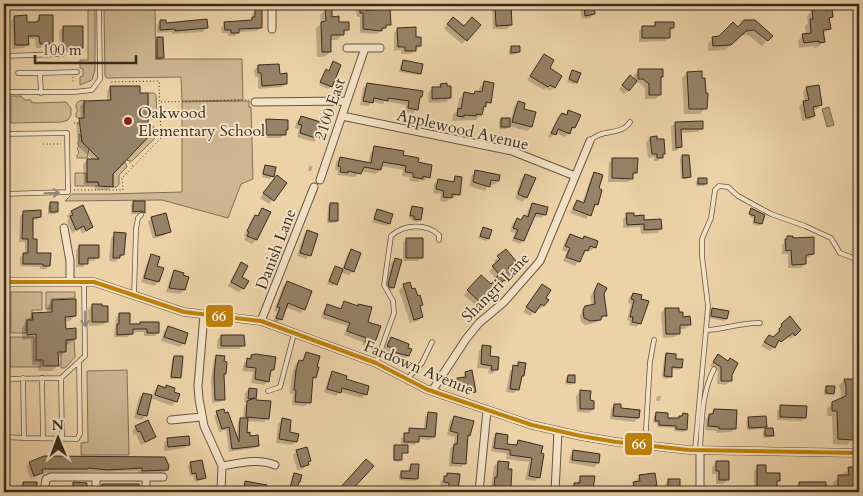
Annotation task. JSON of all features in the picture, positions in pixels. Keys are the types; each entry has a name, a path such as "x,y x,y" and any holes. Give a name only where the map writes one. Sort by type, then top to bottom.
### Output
{"street":[{"path":"272,4 272,29"},
{"path":"347,48 380,48"},
{"name":"2100 East","path":"320,180 365,48"},
{"path":"252,101 347,101"},
{"name":"Applewood Avenue","path":"342,116 512,151 576,176"},
{"name":"Shangri Lane","path":"432,391 466,338 479,323 504,302 540,261 590,142"},
{"name":"Danish Lane","path":"261,321 314,187"},
{"path":"64,228 70,261 70,282"},
{"name":"Fardown Avenue","path":"4,282 84,282 99,284 178,311 261,321 376,363 432,391 532,425 558,431 605,440 698,450 859,453"},
{"path":"204,315 198,386 201,417 222,466 221,492"},
{"path":"479,492 488,410"},
{"path":"171,420 201,417"},
{"path":"555,492 558,431"},
{"path":"698,450 700,492"},
{"path":"222,466 258,461 275,465"},
{"path":"44,492 44,483 51,476 163,477"},
{"path":"96,477 96,492"},
{"path":"146,477 146,492"}],"lane":[{"path":"4,92 92,90 100,79 99,4"},
{"path":"4,56 62,54"},
{"path":"18,73 77,72"},
{"path":"40,73 41,92"},
{"path":"590,142 595,136 624,129 630,122"},
{"path":"4,134 67,133 68,192 4,194"},
{"path":"698,450 708,298 702,256 702,238 711,218 715,190 719,186 728,188 738,196 771,214 831,238 840,253 859,260"},
{"path":"134,296 136,229 138,218 141,215"},
{"path":"376,363 394,313 393,301 384,285 391,236 406,227 418,226 434,230 439,236 439,240"},
{"path":"4,378 61,378 85,356 84,282"},
{"path":"706,330 716,330 743,323 760,323"},
{"path":"268,391 280,387 294,332"},
{"path":"645,445 650,362 654,340"},
{"path":"408,378 422,363 432,342"},
{"path":"4,437 77,439 80,434 79,362"},
{"path":"698,450 704,403 709,380 714,369"},
{"path":"23,378 24,438"},
{"path":"42,378 43,438"},
{"path":"61,378 62,438"}],"path":[{"path":"73,190 122,190 122,178 161,138 160,81 109,82"},
{"path":"160,102 252,101"},
{"path":"148,119 160,119"},
{"path":"74,123 79,123"},
{"path":"43,144 60,144"},
{"path":"126,160 133,166"}],"shaded area":[{"path":"88,8 95,8 95,70 92,80 80,85 83,69 80,68 80,60 88,60"},
{"path":"104,8 155,8 156,59 242,59 243,100 182,101 181,77 107,78 105,76"},
{"path":"148,93 156,95 157,113 155,116 148,117"},
{"path":"11,96 21,96 25,100 31,100 31,102 35,103 66,102 71,108 71,115 68,120 62,122 11,123"},
{"path":"84,100 84,112 88,118 81,119 76,117 78,110 76,104"},
{"path":"249,101 249,107 251,107 253,179 241,184 228,218 162,200 65,201 72,194 182,192 182,102"},
{"path":"829,107 834,125 827,127 822,109"},
{"path":"156,129 156,137 132,161 129,161 127,159"},
{"path":"79,134 82,142 89,149 87,158 77,158 79,153 77,143 79,141"},
{"path":"125,162 127,167 119,175 119,184 117,187 113,187 113,174"},
{"path":"75,173 86,173 86,182 98,182 99,186 75,186"},
{"path":"11,292 42,292 42,310 32,310 32,319 26,319 26,333 11,333"},
{"path":"46,292 75,292 75,298 51,299 51,309 46,309"},
{"path":"10,337 34,337 34,361 41,361 41,367 10,367"},
{"path":"66,340 74,340 75,357 65,368 61,368 61,352 66,351"},
{"path":"127,370 129,455 81,455 81,443 88,442 87,371"}],"building":[{"path":"495,4 511,4 512,25 496,26"},
{"path":"584,4 594,4 595,14 585,16"},
{"path":"360,6 366,6 366,10 390,9 391,25 386,25 386,28 382,28 382,31 363,29 363,13 360,13"},
{"path":"826,7 826,10 832,9 833,17 829,18 831,29 823,30 825,42 804,43 802,34 811,33 810,19 813,19 812,9"},
{"path":"325,8 332,8 332,17 339,16 339,22 349,22 349,30 344,30 344,35 331,35 331,52 322,52 321,22 326,21"},
{"path":"262,9 262,28 239,29 239,33 231,33 231,30 225,30 224,22 252,20 252,17 255,17 255,10"},
{"path":"27,15 27,22 37,22 39,21 39,15 53,15 53,44 40,44 39,36 28,36 29,45 15,45 14,16"},
{"path":"453,17 464,26 472,17 481,25 467,41 447,24"},
{"path":"207,19 208,28 175,31 175,29 160,30 160,20 166,20 166,23"},
{"path":"744,20 755,20 773,36 768,41 754,30 746,31 731,45 713,46 712,37 719,36 733,22 738,27"},
{"path":"655,22 674,22 674,28 670,28 670,38 642,38 642,26 655,26"},
{"path":"63,26 83,26 83,48 63,49"},
{"path":"416,27 416,37 421,37 421,46 416,46 416,51 405,51 405,47 398,47 397,28"},
{"path":"157,37 163,37 164,58 157,58"},
{"path":"511,46 520,46 520,52 511,53"},
{"path":"544,54 554,60 550,68 562,76 555,88 550,85 548,87 530,76"},
{"path":"403,60 423,64 421,74 401,70"},
{"path":"333,61 341,65 332,87 320,82 326,69 329,71"},
{"path":"279,64 280,74 287,73 287,84 262,86 258,65"},
{"path":"638,69 663,69 661,95 649,95 649,84 643,79 638,79"},
{"path":"572,70 581,73 577,83 569,79"},
{"path":"702,71 702,78 705,78 706,93 708,93 707,109 689,109 687,72"},
{"path":"630,75 637,81 629,91 622,85"},
{"path":"484,81 494,83 491,103 486,102 482,115 457,116 458,108 461,109 464,92 474,94 475,91 482,92"},
{"path":"367,83 423,91 418,110 408,108 409,101 388,98 388,101 374,98 373,103 363,101"},
{"path":"447,83 447,86 451,86 451,98 432,99 432,87 441,87 440,84"},
{"path":"819,85 822,105 813,107 815,116 806,118 803,101 809,100 806,87"},
{"path":"110,86 140,86 140,93 148,93 148,123 156,129 113,174 113,187 99,186 98,182 87,182 87,159 99,159 82,142 79,118 84,118 84,101 111,100"},
{"path":"518,101 525,103 524,109 536,112 532,127 512,122"},
{"path":"568,110 581,115 575,128 572,127 570,134 558,129 556,135 551,133 559,117 562,113 567,115"},
{"path":"301,116 324,123 319,139 300,133 302,125 298,124"},
{"path":"501,118 510,118 510,127 501,127"},
{"path":"266,119 288,120 286,135 266,135"},
{"path":"703,121 703,129 681,129 682,147 676,148 675,122"},
{"path":"657,136 657,139 664,139 665,154 663,154 663,158 657,158 657,154 652,154 650,137"},
{"path":"374,146 404,151 403,155 419,158 418,162 432,165 430,178 423,176 423,179 413,177 413,173 405,172 406,166 383,162 381,170 364,167 361,174 348,171 348,173 340,172 341,167 338,166 340,157 371,163"},
{"path":"682,155 689,155 691,177 683,178"},
{"path":"612,158 638,158 637,173 633,173 633,179 612,178"},
{"path":"265,165 276,167 274,177 263,174"},
{"path":"475,170 500,175 499,181 491,180 490,187 473,182"},
{"path":"594,172 603,175 599,188 602,190 598,205 595,204 591,216 573,209 577,200 584,203"},
{"path":"525,174 536,178 527,198 518,194"},
{"path":"277,175 287,183 274,201 263,193"},
{"path":"455,176 462,177 460,195 452,194 452,198 443,197 444,191 436,189 438,179 454,182"},
{"path":"698,178 707,178 707,184 698,184"},
{"path":"133,201 145,201 145,213 141,211 133,212"},
{"path":"50,202 58,202 58,212 50,212"},
{"path":"330,203 338,203 338,221 329,221"},
{"path":"532,203 548,207 546,215 536,213 524,241 514,238 518,230 513,228 517,218 521,220 524,215 528,217"},
{"path":"83,205 93,227 86,231 84,226 76,230 70,216 73,215 71,211"},
{"path":"412,206 423,208 421,220 410,216"},
{"path":"262,208 271,212 257,240 247,236 249,232 247,231 255,215 258,216"},
{"path":"751,208 765,215 762,224 754,222 755,216 749,214"},
{"path":"377,209 393,214 390,224 374,219"},
{"path":"41,210 41,217 33,218 33,239 37,239 37,253 51,253 50,266 23,264 23,253 28,253 28,239 22,239 23,211"},
{"path":"166,213 171,232 156,236 151,217"},
{"path":"626,213 634,213 634,216 644,215 644,220 661,219 662,229 644,230 644,224 627,225"},
{"path":"483,227 492,230 489,239 480,236"},
{"path":"307,230 318,234 311,256 300,253"},
{"path":"114,232 126,233 124,255 120,255 120,258 113,258"},
{"path":"570,234 583,239 584,236 598,241 596,248 590,246 588,251 585,250 580,262 566,257 570,248 565,246"},
{"path":"787,236 793,236 793,238 814,237 814,254 806,255 806,264 792,265 791,250 786,251 785,239 787,239"},
{"path":"406,238 423,238 423,258 406,258"},
{"path":"79,245 99,245 99,258 88,258 88,264 79,264"},
{"path":"351,249 361,253 354,272 344,268"},
{"path":"506,249 516,261 508,268 513,274 504,280 482,304 467,290 481,275 491,284 499,274 492,266 500,259 497,256"},
{"path":"151,254 160,257 157,266 164,268 159,282 144,278"},
{"path":"395,258 402,260 394,288 389,287 388,284"},
{"path":"241,262 248,266 242,277 249,281 244,289 231,282"},
{"path":"335,266 343,269 337,285 329,281"},
{"path":"174,270 184,273 183,275 189,277 185,290 169,288"},
{"path":"287,281 312,291 305,310 288,303 282,320 276,318 280,308 277,307"},
{"path":"410,282 412,289 415,288 418,296 420,295 423,305 420,306 423,317 414,320 403,284"},
{"path":"598,283 607,288 604,294 607,316 602,316 601,320 590,321 584,318 583,310 585,306 595,304 594,292"},
{"path":"542,284 551,290 546,298 549,300 544,306 541,304 535,313 526,307"},
{"path":"633,293 642,295 641,299 649,301 641,324 632,322 633,317 630,317 634,300 631,299"},
{"path":"76,299 76,316 65,317 66,329 76,328 76,339 66,340 66,352 58,352 59,366 43,366 43,360 36,360 36,334 27,335 27,320 33,320 32,313 52,312 52,300"},
{"path":"344,301 358,306 358,304 372,307 368,322 381,326 374,345 365,342 366,338 347,331 350,323 324,314 327,304 341,309"},
{"path":"92,304 108,306 108,322 92,322"},
{"path":"665,308 679,308 679,312 683,312 683,317 690,316 691,325 680,325 680,334 666,334"},
{"path":"712,308 729,311 727,319 711,316"},
{"path":"119,313 130,313 130,324 159,322 159,333 147,333 147,329 133,329 133,334 117,335"},
{"path":"790,316 801,330 795,336 793,333 781,342 779,340 775,348 764,342 769,335 773,337 780,331 781,324"},
{"path":"168,326 188,333 185,344 164,337"},
{"path":"221,335 244,335 245,346 221,346"},
{"path":"391,337 409,344 408,348 412,349 409,356 393,352 394,349 387,346"},
{"path":"482,345 491,346 490,356 499,357 498,370 491,370 492,366 481,364"},
{"path":"306,352 320,356 316,378 313,377 311,403 295,402 296,370 299,360 303,361"},
{"path":"666,353 676,354 676,359 683,359 682,368 672,367 672,377 664,376"},
{"path":"718,354 728,361 730,358 738,363 732,375 732,381 721,381 721,367 713,362"},
{"path":"216,355 225,356 224,361 227,362 226,374 224,374 225,400 215,400 214,376"},
{"path":"251,355 276,357 274,370 271,370 269,382 255,379 256,368 246,367 247,358 251,359"},
{"path":"174,356 183,356 181,378 171,377"},
{"path":"518,362 526,363 524,376 522,376 519,390 510,389 513,365 518,366"},
{"path":"472,370 476,392 469,393 468,386 459,388 457,378 466,377 465,372"},
{"path":"332,371 347,376 346,379 369,386 367,395 342,388 341,393 327,389"},
{"path":"568,375 575,375 575,383 567,382"},
{"path":"844,379 859,379 859,429 854,429 853,440 838,439 837,411 832,411 832,402 846,396"},
{"path":"158,385 166,388 166,385 175,388 174,392 180,394 177,402 155,395"},
{"path":"826,386 835,386 834,394 826,393"},
{"path":"249,388 257,389 256,400 271,401 269,419 246,417 247,401 255,398 248,399"},
{"path":"580,390 591,391 590,400 594,401 594,409 580,409"},
{"path":"143,393 152,395 147,416 137,414"},
{"path":"614,404 621,404 621,408 640,410 639,418 613,416"},
{"path":"780,405 807,406 806,418 780,417"},
{"path":"224,409 225,413 228,412 239,442 240,418 248,418 247,433 250,432 250,436 258,435 259,446 232,449 229,427 222,429 216,411"},
{"path":"714,409 737,410 736,429 719,429 719,427 708,426 709,414 713,414"},
{"path":"428,412 437,413 435,437 419,436 419,442 404,442 404,433 409,433 409,428 426,429"},
{"path":"656,412 668,413 668,418 679,418 683,413 688,414 687,430 676,429 676,426 659,425 659,421 655,421"},
{"path":"454,416 474,421 470,436 468,435 466,464 452,463 454,444 457,444 458,433 450,431"},
{"path":"766,416 767,427 749,428 748,417"},
{"path":"282,418 291,420 290,432 299,434 297,442 279,439"},
{"path":"148,420 156,437 145,442 140,431 138,432 135,426"},
{"path":"765,428 773,428 774,436 765,436"},
{"path":"496,433 508,435 507,444 517,445 518,440 543,446 541,453 544,454 540,478 529,476 532,458 510,455 510,450 494,448"},
{"path":"189,436 190,445 168,447 167,438"},
{"path":"394,445 408,445 408,453 402,453 402,460 394,460"},
{"path":"307,447 311,461 308,462 309,465 301,467 296,450"},
{"path":"573,450 600,454 599,463 572,460"},
{"path":"44,456 165,457 169,466 168,470 142,471 142,468 108,470 88,468 42,469 43,473 34,476 29,462"},
{"path":"366,459 374,466 350,492 342,492 339,489"},
{"path":"202,460 206,478 197,480 196,473 192,474 190,462"},
{"path":"498,461 509,462 508,469 512,469 511,486 528,490 528,492 508,492 509,487 494,486 495,477 497,477"},
{"path":"716,461 729,461 729,480 719,480 719,471 716,471"},
{"path":"411,464 419,464 418,479 401,478 401,471 410,471"},
{"path":"757,465 766,465 766,473 780,473 777,489 757,489"},
{"path":"848,467 859,467 859,492 845,492 845,489 838,489 838,475 849,475"},
{"path":"294,473 302,475 296,492 289,492"},
{"path":"447,473 460,474 458,492 449,492 449,483 444,482 444,476 447,476"},
{"path":"655,473 657,486 654,486 655,492 644,492 644,488 635,490 633,482 640,481 639,475"},
{"path":"580,476 595,476 593,489 574,490 574,483 580,483"},
{"path":"668,479 680,479 680,492 668,492"},
{"path":"245,481 267,485 266,492 244,490"},
{"path":"23,482 37,482 37,492 23,492"},
{"path":"73,482 87,483 87,492 73,492"},
{"path":"799,482 826,482 826,492 799,492"},
{"path":"102,484 139,484 139,492 102,492"}],"transit line":[{"name":"66","path":"4,282 94,282 184,312 261,321 376,363 426,389 532,425 581,436 689,450 859,453"}],"place":[{"name":"Oakwood Elementary School","path":"128,121"}]}
